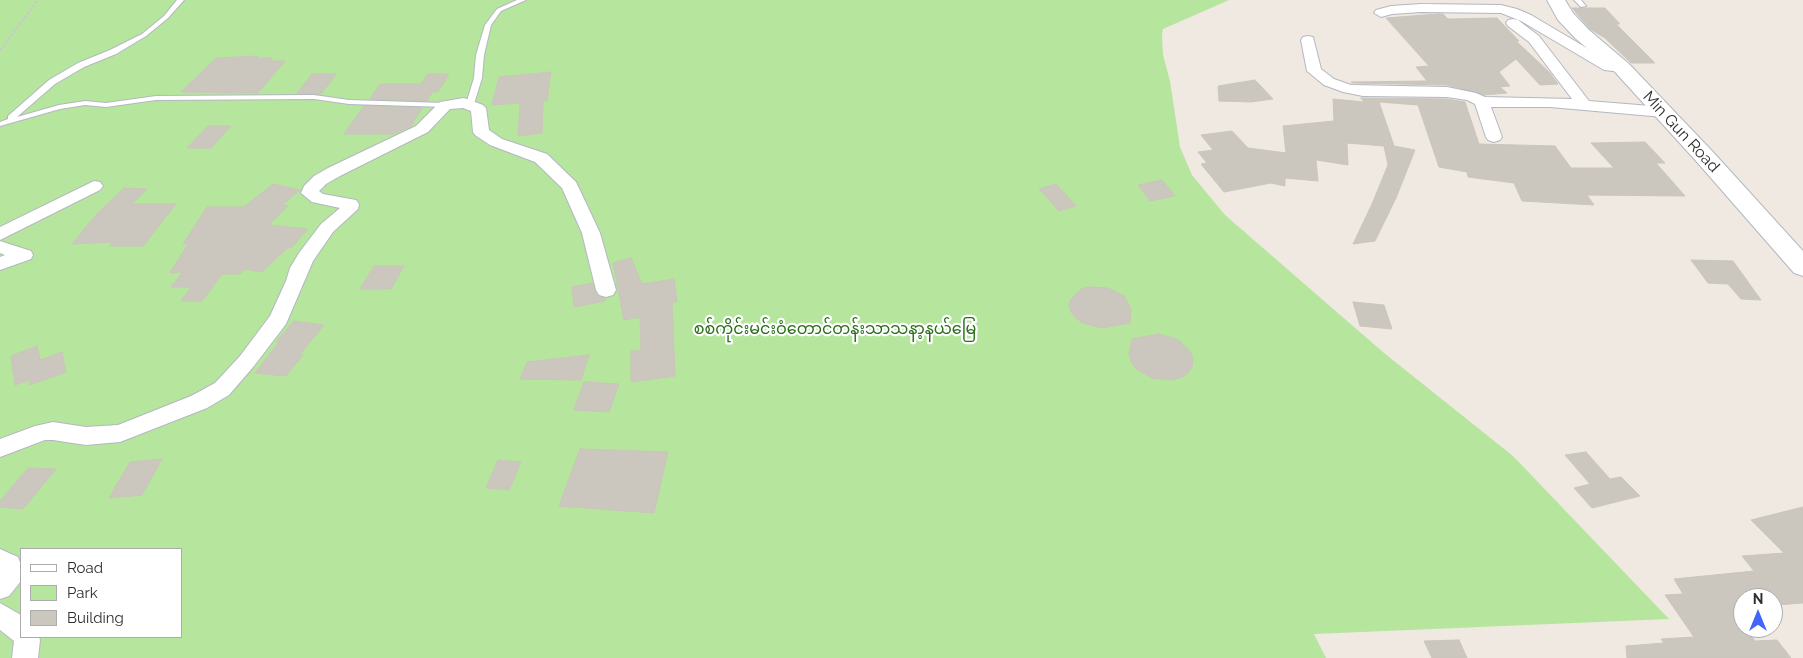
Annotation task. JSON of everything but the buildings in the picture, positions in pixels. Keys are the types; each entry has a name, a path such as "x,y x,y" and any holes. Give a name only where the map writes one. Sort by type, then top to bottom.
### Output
{"street":[{"name":"Min Gun Road","path":"1556,0 1565,16 1582,34 1622,68 1803,267"},
{"path":"1381,12 1421,8 1501,9 1520,14 1609,67 1622,68"},
{"path":"1501,9 1510,21 1534,38 1585,106"},
{"path":"1308,40 1314,71 1329,82 1348,88 1363,91 1447,92 1471,96 1482,102 1550,102 1663,112"},
{"path":"1482,102 1494,137"},
{"path":"0,448 43,432 53,431 86,436 120,433 199,402 222,389 247,361 279,319 296,281 299,268 306,257 327,228 349,209 350,204 318,198 310,193 310,190 320,180 334,172 422,129 445,104 470,104 478,108 481,132 496,142 541,158 570,186 591,233 606,290"},
{"path":"0,234 94,186"},
{"path":"0,247 24,255 0,264"},
{"path":"0,560 9,565 12,573 0,588"},
{"path":"0,615 20,631"},
{"path":"24,658 26,638"}],"lane":[{"path":"3,123 52,82 81,65 113,52 144,35 181,0"},
{"path":"470,104 478,78 480,55 488,25 493,15 499,10 522,0"},
{"path":"1577,0 1582,6"},
{"path":"3,123 59,107 85,103 113,104 156,98 314,97 357,103 445,104"}],"path":[{"path":"0,50 38,0"}],"green space":[{"name":"စစ်ကိုင်းမင်းဝံတောင်တန်းသာသနာ့နယ်မြေ","path":"0,0 1229,0 1163,29 1163,55 1170,81 1180,147 1192,175 1225,215 1384,353 1513,456 1669,619 1314,634 1326,658 0,658"}]}
